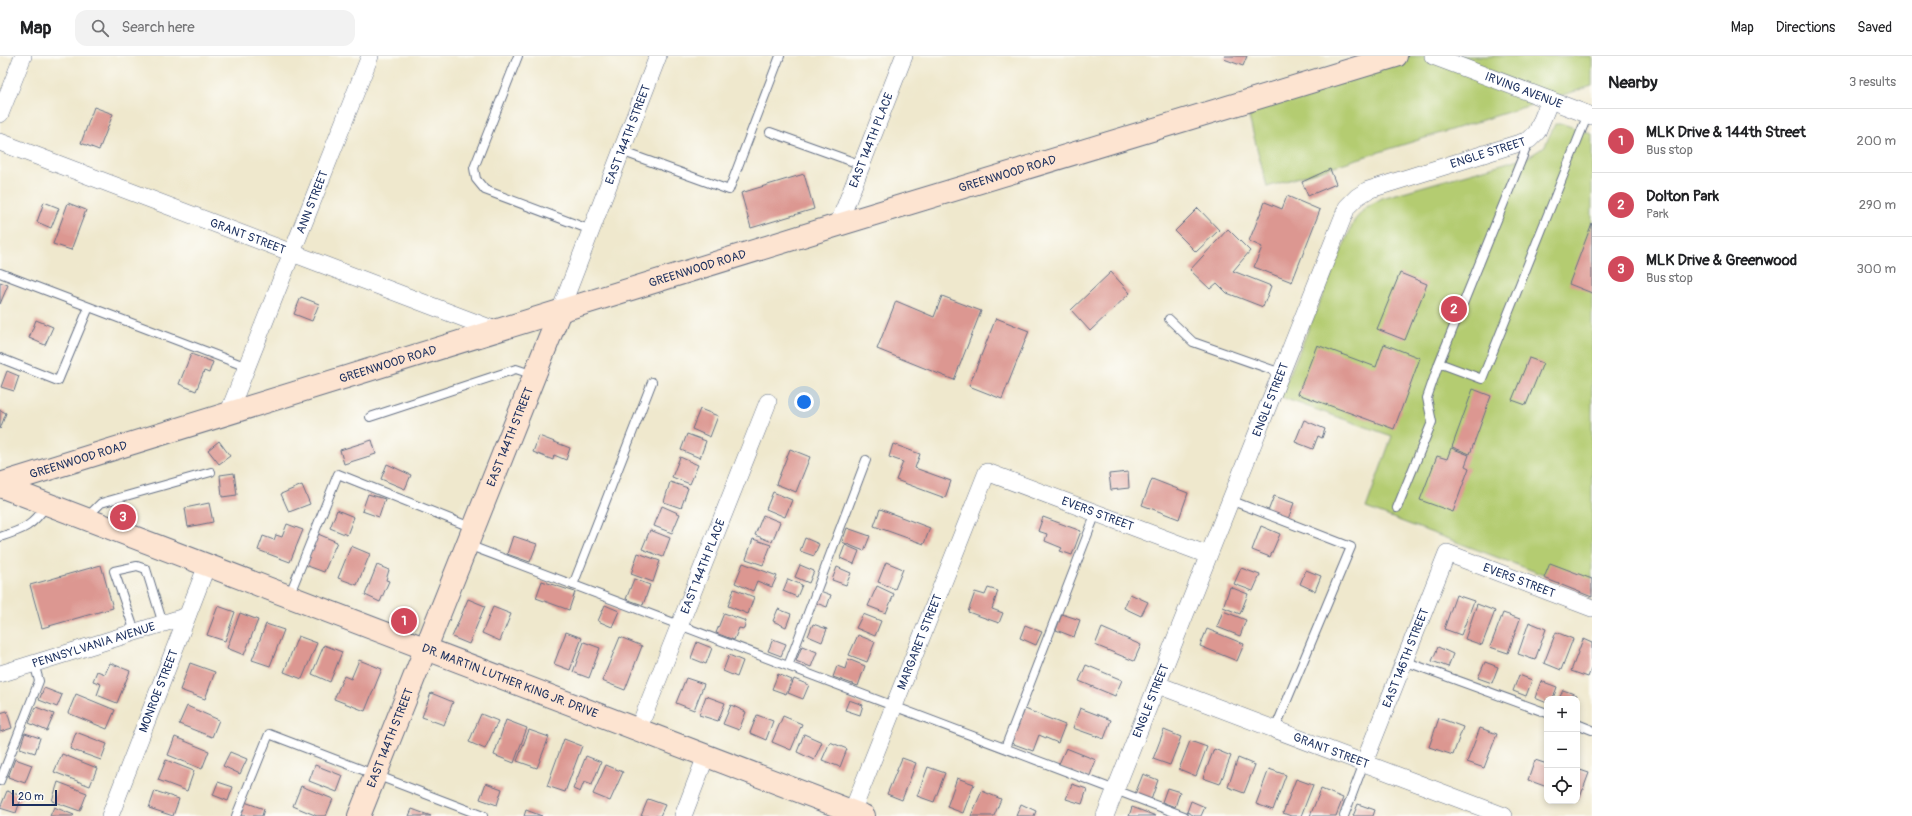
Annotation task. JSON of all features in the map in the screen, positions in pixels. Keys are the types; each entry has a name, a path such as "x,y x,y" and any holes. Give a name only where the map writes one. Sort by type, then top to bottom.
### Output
{"street":[{"path":"0,114 23,56"},
{"name":"ANN STREET","path":"228,414 370,56"},
{"name":"EAST 144TH STREET","path":"359,816 560,311 658,56"},
{"name":"EAST 144TH PLACE","path":"838,225 904,56"},
{"name":"GREENWOOD ROAD","path":"0,485 495,330 1396,56"},
{"name":"IRVING AVENUE","path":"1433,56 1590,115"},
{"name":"ENGLE STREET","path":"1104,816 1158,685 1208,555 1347,207 1357,197 1368,190 1529,140 1537,132 1550,100"},
{"name":"GRANT STREET","path":"0,142 495,330"},
{"name":"EAST 144TH PLACE","path":"638,730 768,402"},
{"name":"EVERS STREET","path":"987,472 1208,555"},
{"name":"MARGARET STREET","path":"858,814 894,706 987,472"},
{"name":"DR. MARTIN LUTHER KING JR. DRIVE","path":"0,485 858,814"},
{"name":"EVERS STREET","path":"1447,553 1592,608"},
{"name":"EAST 146TH STREET","path":"1364,763 1447,553"},
{"name":"MONROE STREET","path":"110,816 207,565"},
{"name":"PENNSYLVANIA AVENUE","path":"0,674 187,616"},
{"name":"GRANT STREET","path":"1158,685 1504,816"},
{"path":"683,816 706,756"}],"lane":[{"path":"518,56 474,168 476,179 485,190 591,230"},
{"path":"621,151 729,190 780,56"},
{"path":"1439,363 1482,379 1590,115"},
{"path":"770,132 862,165"},
{"path":"1397,508 1432,422 1427,398 1439,363 1529,140"},
{"path":"0,273 247,367"},
{"path":"0,358 58,380 89,307"},
{"path":"1169,319 1193,342 1281,373"},
{"path":"370,417 516,369 534,375"},
{"path":"573,585 652,382"},
{"path":"788,666 866,460"},
{"path":"85,518 101,503 211,472"},
{"path":"288,596 338,474 573,585 1184,816"},
{"path":"1230,500 1351,547 1275,729"},
{"path":"0,537 30,525 48,504"},
{"path":"1005,748 1096,513"},
{"path":"135,632 114,570 137,566 146,569 163,624"},
{"path":"1404,660 1544,712"},
{"path":"0,781 39,681 34,663"},
{"path":"1580,725 1592,730"},
{"path":"236,816 268,734 483,816"},
{"path":"1344,816 1364,763"}],"green space":[{"path":"1392,56 1592,56 1592,86 1267,187 1245,102"},
{"path":"1555,124 1563,124 1592,134 1592,593 1366,508 1392,436 1280,397 1354,221 1365,208 1382,198 1530,156 1544,147"}],"building":[{"path":"1225,56 1247,56 1243,66 1224,59"},
{"path":"94,107 113,114 99,150 81,143"},
{"path":"1330,169 1336,184 1308,196 1302,182"},
{"path":"804,174 814,209 751,228 741,193"},
{"path":"1287,196 1320,210 1292,282 1254,267 1262,247 1249,241 1265,202 1282,209"},
{"path":"44,202 59,208 51,228 37,222"},
{"path":"68,203 86,210 71,250 53,244"},
{"path":"1198,208 1219,230 1196,252 1175,231"},
{"path":"1592,223 1592,293 1569,284"},
{"path":"1228,229 1250,251 1233,271 1271,286 1263,307 1227,293 1217,283 1210,289 1190,270"},
{"path":"1111,272 1130,293 1090,331 1071,310"},
{"path":"1400,273 1427,284 1405,340 1377,329"},
{"path":"0,282 8,285 0,304"},
{"path":"942,296 981,311 954,380 877,349 896,301 934,317"},
{"path":"301,297 319,304 312,321 294,314"},
{"path":"996,318 1029,331 1002,399 969,386"},
{"path":"36,320 53,327 45,345 29,338"},
{"path":"1384,344 1420,358 1394,429 1298,394 1317,345 1376,367"},
{"path":"191,354 213,362 209,373 204,371 196,391 179,384"},
{"path":"1529,358 1543,363 1526,405 1512,400"},
{"path":"7,371 19,376 14,391 1,387"},
{"path":"1473,389 1491,396 1470,454 1452,447"},
{"path":"700,409 718,416 710,437 692,429"},
{"path":"0,410 6,413 0,429"},
{"path":"1304,420 1325,429 1322,438 1318,436 1313,449 1295,442"},
{"path":"687,434 706,441 700,458 681,450"},
{"path":"539,436 570,448 566,460 554,455 553,460 533,452"},
{"path":"372,440 376,454 344,464 340,450"},
{"path":"219,441 230,456 219,464 208,450"},
{"path":"893,444 920,454 915,468 951,481 945,498 896,480 903,462 889,457"},
{"path":"1451,448 1469,455 1465,466 1469,468 1453,512 1420,500 1437,456 1447,459"},
{"path":"790,449 810,457 796,492 776,484"},
{"path":"680,457 698,465 690,484 672,477"},
{"path":"387,464 411,475 405,489 381,479"},
{"path":"1128,472 1129,488 1111,490 1109,474"},
{"path":"234,473 237,495 222,497 220,475"},
{"path":"1152,479 1188,493 1179,519 1142,505"},
{"path":"670,482 688,488 681,508 664,502"},
{"path":"302,485 310,504 289,512 281,494"},
{"path":"773,492 792,500 785,517 766,509"},
{"path":"368,494 385,499 379,517 362,511"},
{"path":"1274,496 1294,503 1287,522 1267,514"},
{"path":"209,503 213,522 188,527 185,508"},
{"path":"662,506 680,514 672,533 654,526"},
{"path":"880,509 930,528 924,544 874,526"},
{"path":"337,510 354,517 347,535 330,528"},
{"path":"763,515 780,522 772,542 755,535"},
{"path":"1043,517 1081,531 1072,555 1060,551 1062,548 1045,541 1047,534 1038,531"},
{"path":"287,524 303,530 290,562 258,550 263,536 274,540 276,535 282,537"},
{"path":"1261,526 1280,534 1270,557 1252,550"},
{"path":"847,528 870,536 864,551 842,542"},
{"path":"650,530 670,538 663,557 642,549"},
{"path":"318,534 337,542 324,572 305,565"},
{"path":"513,536 537,544 530,562 507,554"},
{"path":"805,538 819,544 814,556 800,551"},
{"path":"753,539 771,545 763,565 746,559"},
{"path":"845,545 859,551 854,564 840,558"},
{"path":"351,546 370,554 357,585 338,578"},
{"path":"638,553 660,561 653,582 631,574"},
{"path":"886,562 903,569 895,589 878,582"},
{"path":"743,563 777,576 772,587 757,581 753,591 735,583"},
{"path":"1550,563 1592,579 1592,597 1544,578"},
{"path":"101,565 113,608 42,628 30,585"},
{"path":"377,565 389,570 386,580 389,581 380,602 365,595"},
{"path":"800,565 814,571 809,583 795,577"},
{"path":"837,567 851,573 846,585 832,580"},
{"path":"1241,568 1260,575 1253,591 1234,584"},
{"path":"1306,570 1321,576 1315,591 1300,584"},
{"path":"634,579 650,585 643,605 626,599"},
{"path":"788,579 802,585 797,597 783,591"},
{"path":"542,581 575,592 569,610 536,598"},
{"path":"877,586 894,594 886,613 868,606"},
{"path":"1230,587 1248,594 1240,614 1223,607"},
{"path":"988,588 998,591 992,609 1003,613 999,623 968,612 975,592 985,595"},
{"path":"734,589 754,597 748,614 728,606"},
{"path":"820,591 831,595 827,607 816,603"},
{"path":"1130,594 1148,602 1141,616 1124,608"},
{"path":"1456,595 1474,601 1461,635 1444,629"},
{"path":"468,599 485,606 469,644 452,637"},
{"path":"1477,604 1495,611 1482,645 1465,639"},
{"path":"605,605 619,611 612,627 598,621"},
{"path":"218,606 235,612 225,641 207,635"},
{"path":"493,607 511,614 500,641 482,633"},
{"path":"778,609 791,614 786,627 773,621"},
{"path":"1223,611 1246,620 1240,636 1217,627"},
{"path":"240,613 258,620 244,655 227,648"},
{"path":"724,613 746,621 744,629 739,628 734,640 716,633"},
{"path":"1503,613 1520,619 1508,653 1490,647"},
{"path":"863,614 881,621 875,636 856,628"},
{"path":"1062,614 1080,620 1074,637 1056,630"},
{"path":"1529,622 1546,629 1535,660 1518,654"},
{"path":"266,624 284,630 270,666 252,660"},
{"path":"813,624 827,629 822,642 808,636"},
{"path":"1025,625 1042,632 1036,645 1020,638"},
{"path":"1102,628 1141,645 1134,661 1095,645"},
{"path":"1207,629 1244,644 1237,661 1200,646"},
{"path":"566,632 582,638 570,670 554,664"},
{"path":"1556,632 1573,639 1561,670 1544,663"},
{"path":"858,635 875,642 867,662 849,655"},
{"path":"298,636 317,643 302,679 284,672"},
{"path":"620,637 642,646 625,690 602,681"},
{"path":"773,639 786,644 781,656 768,651"},
{"path":"1583,639 1592,643 1592,667 1588,677 1571,671"},
{"path":"584,642 600,648 589,678 573,672"},
{"path":"697,642 712,648 706,664 691,658"},
{"path":"324,645 342,652 330,682 312,674"},
{"path":"802,646 817,652 811,667 796,661"},
{"path":"1438,647 1453,654 1448,667 1432,661"},
{"path":"729,655 743,661 737,677 723,671"},
{"path":"848,659 865,666 858,686 833,677 837,666 845,669"},
{"path":"359,660 382,669 365,711 334,699 344,676 351,679"},
{"path":"1485,662 1498,667 1492,683 1478,678"},
{"path":"110,663 130,671 117,703 97,695 101,684 93,681 97,671 105,674"},
{"path":"190,663 215,672 205,699 180,690"},
{"path":"1086,665 1122,680 1115,696 1079,681"},
{"path":"778,674 792,680 786,694 772,689"},
{"path":"1519,675 1532,680 1526,696 1513,691"},
{"path":"686,678 704,684 694,710 676,703"},
{"path":"794,679 809,685 803,699 788,693"},
{"path":"1541,681 1557,687 1554,696 1544,696 1544,702 1535,698"},
{"path":"44,688 62,695 57,707 39,700"},
{"path":"1563,690 1577,695 1576,696 1560,696"},
{"path":"431,693 453,702 444,725 422,717"},
{"path":"76,694 115,710 107,729 68,713"},
{"path":"706,696 725,703 718,721 699,715"},
{"path":"849,700 863,705 860,715 845,710"},
{"path":"731,705 746,712 739,730 723,724"},
{"path":"187,706 219,720 212,737 179,724"},
{"path":"36,707 54,714 47,731 29,723"},
{"path":"1080,708 1111,720 1104,739 1073,728"},
{"path":"1025,709 1065,725 1058,743 1039,735 1033,751 1011,743"},
{"path":"7,711 12,728 0,732 0,713"},
{"path":"481,714 498,721 485,749 469,742"},
{"path":"757,715 773,721 766,740 750,733"},
{"path":"783,716 802,724 791,750 772,742"},
{"path":"1439,718 1463,727 1453,755 1429,747"},
{"path":"506,720 527,728 514,763 494,755"},
{"path":"1480,728 1497,734 1484,768 1467,762"},
{"path":"529,730 549,737 537,768 517,761"},
{"path":"1164,730 1181,737 1170,765 1153,759"},
{"path":"76,732 107,744 101,760 70,749"},
{"path":"25,733 40,738 35,753 20,748"},
{"path":"804,734 822,742 814,760 797,752"},
{"path":"175,737 209,751 202,769 168,755"},
{"path":"564,739 582,746 565,792 547,786"},
{"path":"1190,741 1207,747 1196,776 1179,769"},
{"path":"830,742 847,749 840,767 822,760"},
{"path":"1066,748 1096,760 1089,778 1058,766"},
{"path":"1214,749 1231,756 1220,784 1203,778"},
{"path":"230,752 247,759 240,774 223,766"},
{"path":"62,754 97,768 90,786 54,772"},
{"path":"586,756 601,762 592,785 584,782 580,792 573,789"},
{"path":"902,758 916,763 902,800 887,794"},
{"path":"1238,758 1255,765 1244,793 1228,787"},
{"path":"15,759 32,765 25,783 8,777"},
{"path":"166,760 194,771 187,791 158,780"},
{"path":"1535,760 1544,763 1544,786 1528,780"},
{"path":"315,765 343,776 337,792 309,781"},
{"path":"606,765 623,772 610,801 593,794"},
{"path":"928,767 945,773 934,802 917,796"},
{"path":"1269,769 1286,775 1273,810 1256,804"},
{"path":"1580,770 1589,773 1580,797"},
{"path":"1143,774 1158,780 1151,800 1135,794"},
{"path":"957,778 974,784 963,813 947,807"},
{"path":"1296,779 1313,785 1301,816 1291,816 1283,813"},
{"path":"58,782 87,793 80,811 52,801"},
{"path":"218,782 233,787 228,801 213,795"},
{"path":"486,783 502,789 497,805 480,799"},
{"path":"1072,784 1087,789 1082,804 1066,799"},
{"path":"301,786 333,799 326,816 317,816 293,806"},
{"path":"1167,788 1180,792 1175,807 1162,802"},
{"path":"1321,789 1343,798 1336,816 1310,816"},
{"path":"7,791 22,796 16,813 0,808"},
{"path":"155,791 179,799 173,816 149,808"},
{"path":"982,791 1001,799 994,816 971,816"},
{"path":"648,799 665,805 660,816 641,816"},
{"path":"242,801 264,809 262,816 237,816"},
{"path":"1191,801 1205,807 1201,816 1195,816 1187,812"},
{"path":"1021,804 1036,811 1034,816 1016,816"},
{"path":"1358,804 1375,810 1373,816 1353,816"},
{"path":"54,807 74,815 50,816"},
{"path":"1132,807 1156,816 1129,816"},
{"path":"412,809 431,816 409,816"},
{"path":"526,810 542,816 524,816"}],"place":[{"name":"Dolton Park","path":"1454,309"},
{"name":"MLK Drive & Greenwood","path":"123,517"},
{"name":"MLK Drive & 144th Street","path":"404,621"}]}
